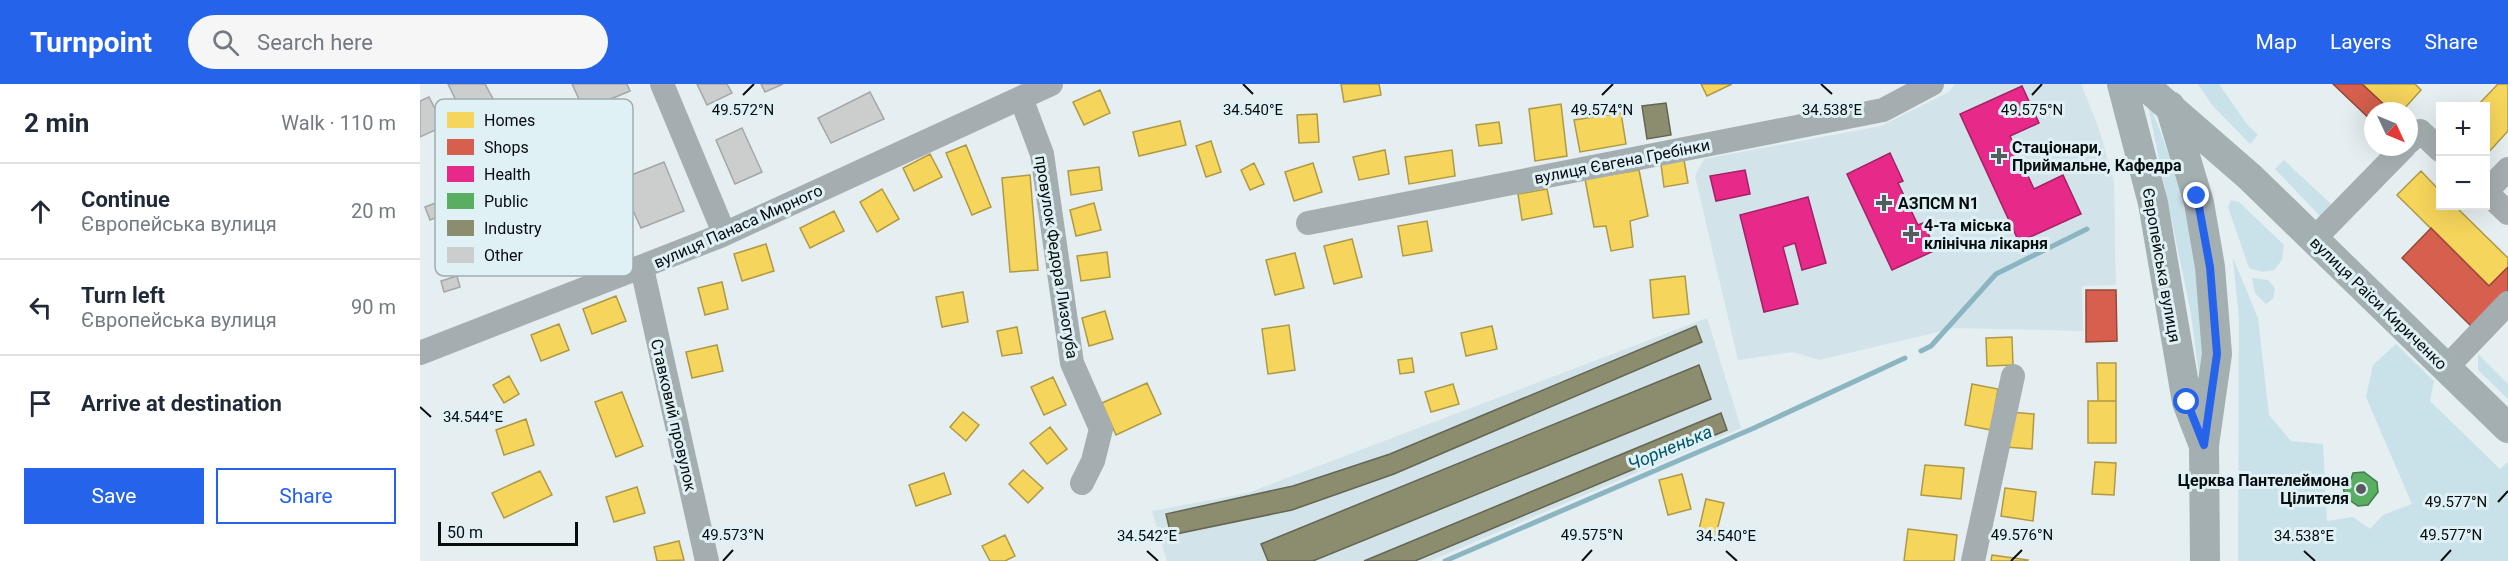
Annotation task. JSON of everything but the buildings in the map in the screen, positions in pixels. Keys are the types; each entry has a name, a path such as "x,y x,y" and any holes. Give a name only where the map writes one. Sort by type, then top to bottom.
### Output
{"main road":[{"name":"Європейська вулиця","path":"2122,84 2153,203 2187,402 2204,445"},
{"name":"вулиця Раїси Кириченко","path":"2143,84 2166,97 2508,428"},
{"name":"Європейська вулиця","path":"2166,97 2199,203 2210,267 2217,354 2204,445 2205,561"}],"street":[{"path":"662,84 724,234"},
{"name":"вулиця Панаса Мирного","path":"633,271 724,234 1051,84"},
{"name":"вулиця Євгена Гребінки","path":"1308,224 1883,110 1932,84"},
{"name":"провулок Федора Лизогуба","path":"1021,98 1042,154 1072,363 1101,429 1093,461 1082,483"},
{"path":"2418,133 2420,131 2436,146"},
{"path":"2314,239 2395,156"},
{"path":"2490,188 2508,169"},
{"path":"2490,196 2508,213"},
{"name":"Ставковий провулок","path":"642,268 707,561"},
{"name":"вулиця Панаса Мирного","path":"420,353 621,276"},
{"path":"2446,368 2508,303"},
{"path":"1973,561 2013,376"}],"shaded area":[{"name":"4-та міська клінічна лікарня","path":"1955,84 2081,84 2098,126 2114,182 2116,285 2082,286 2083,331 1955,328 1819,360 1793,352 1738,360 1695,176 1704,159 1881,126 1949,92"},
{"path":"2198,84 2219,84 2246,123 2258,135 2250,144 2212,105"},
{"path":"2146,96 2179,189 2194,254 2206,353 2203,407 2191,314"},
{"path":"2284,160 2332,205 2321,217 2275,169"},
{"path":"2231,200 2239,202 2284,245 2282,260 2274,270 2262,272 2249,268 2228,207"},
{"path":"2233,258 2258,318 2269,415 2291,441 2323,444 2327,521 2353,517 2370,529 2383,515 2412,504 2366,397 2373,365 2396,344 2434,381 2430,401 2500,469 2508,462 2508,561 2238,561 2239,319"},
{"path":"2252,278 2268,280 2275,288 2273,299 2266,304 2255,293"},
{"path":"1707,318 1741,428 1430,561 1167,561 1152,511 1248,493"},
{"path":"2478,354 2508,384 2508,399 2478,370"}],"waterway":[{"name":"Чорненька","path":"1921,351 1931,346 1996,274 2087,229"},
{"name":"Чорненька","path":"1445,561 1754,428 1905,358"}],"place":[{"name":"Стаціонари, Приймальне, Кафедра","path":"1999,156"},
{"name":"АЗПСМ N1","path":"1884,203"},
{"name":"4-та міська клінічна лікарня","path":"1911,234"},
{"name":"Церква Пантелеймона Цілителя","path":"2361,489"}],"route":[{"path":"2187,402 2204,445 2217,354 2210,267 2197,196"}]}
